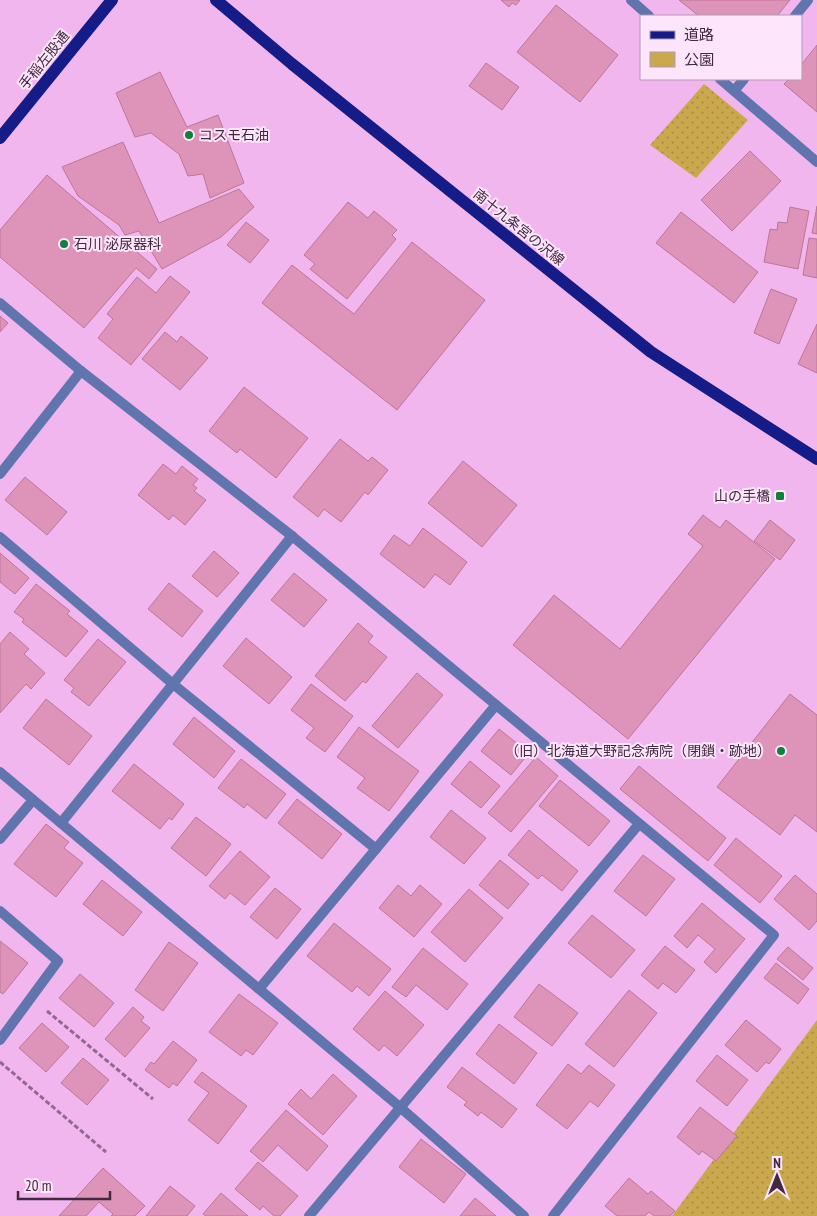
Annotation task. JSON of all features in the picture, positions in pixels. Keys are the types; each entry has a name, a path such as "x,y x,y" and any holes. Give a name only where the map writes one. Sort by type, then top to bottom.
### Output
{"main road":[{"name":"手稲左股通","path":"0,138 112,0"},
{"name":"南十九条宮の沢線","path":"216,0 292,64 651,352 817,459"}],"street":[{"path":"630,0 648,15"},
{"path":"796,15 808,0"},
{"path":"721,80 817,162"},
{"path":"734,91 743,80"},
{"path":"0,303 81,371 292,536 774,935 553,1216"},
{"path":"0,474 81,371"},
{"path":"61,823 292,536"},
{"path":"0,537 172,684 376,849"},
{"path":"259,989 496,705"},
{"path":"0,772 401,1108 524,1216"},
{"path":"0,840 33,800"},
{"path":"309,1216 640,824"},
{"path":"0,911 58,962 0,1040"}],"path":[{"path":"31,998 153,1099"},
{"path":"0,1062 106,1152"}],"green space":[{"path":"704,84 748,120 696,178 650,145"},
{"path":"817,1020 817,1216 672,1216"}],"building":[{"path":"501,0 520,0 516,5 512,3 509,7"},
{"path":"679,0 790,0 778,15 698,15"},
{"path":"556,5 618,55 580,102 517,52"},
{"path":"817,45 817,112 784,84 788,80 802,80 802,64"},
{"path":"486,63 519,87 502,110 469,86"},
{"name":"コスモ石油","path":"160,72 187,127 218,115 244,183 210,198 203,174 188,176 179,154 151,133 135,137 116,93"},
{"path":"123,142 159,223 239,189 254,207 221,237 162,269 139,231 125,235 119,225 78,196 62,167"},
{"path":"750,151 781,181 732,231 701,200"},
{"name":"石川 泌尿器科","path":"47,175 157,269 149,279 136,268 84,328 0,257 0,230"},
{"path":"348,202 368,218 374,211 397,230 392,235 396,239 347,299 310,269 315,264 304,255"},
{"path":"817,206 817,234 812,233"},
{"path":"790,207 809,211 798,269 764,262 770,229 777,230 778,222 787,223"},
{"path":"681,212 758,272 734,303 656,243"},
{"path":"246,222 269,240 250,263 227,245"},
{"path":"809,238 817,239 817,278 803,275"},
{"path":"412,242 485,300 397,410 262,303 292,265 354,314"},
{"path":"170,276 190,292 131,365 98,338 113,319 107,314 137,277 156,293"},
{"path":"771,289 797,299 779,344 754,333"},
{"path":"0,316 8,323 0,332"},
{"path":"817,324 817,373 798,364"},
{"path":"165,332 177,342 181,336 208,358 180,390 142,359"},
{"path":"244,387 308,438 276,478 240,449 237,453 209,431"},
{"path":"340,439 368,461 372,457 388,470 368,495 365,492 341,522 324,509 318,517 293,497"},
{"path":"463,461 517,505 482,547 428,503"},
{"path":"163,464 176,474 182,466 198,479 193,485 197,488 194,491 206,500 185,525 173,515 169,520 138,495"},
{"path":"25,477 67,512 47,535 5,500"},
{"path":"703,515 720,528 726,520 775,559 628,739 513,645 554,595 620,649 703,546 688,534"},
{"path":"770,520 795,540 780,560 754,541"},
{"path":"423,528 467,562 450,585 435,574 424,588 380,554 394,535 410,546"},
{"path":"214,551 239,573 217,597 192,576"},
{"path":"0,553 29,578 15,594 0,582"},
{"path":"294,573 327,600 304,627 271,600"},
{"path":"169,583 203,611 182,637 148,609"},
{"path":"36,584 70,611 67,614 88,631 66,657 22,622 24,619 14,612"},
{"path":"358,623 373,636 368,642 387,657 366,683 363,681 345,701 315,676"},
{"path":"10,632 29,649 24,654 45,673 31,689 26,684 0,713 0,644"},
{"path":"246,638 292,677 269,704 223,666"},
{"path":"98,639 126,662 89,706 71,692 74,688 64,680"},
{"path":"417,673 443,695 398,748 372,726"},
{"path":"311,684 353,716 325,752 306,738 314,728 291,710"},
{"name":"（旧）北海道大野記念病院（閉鎖・跡地）","path":"790,694 817,715 817,832 795,815 780,835 717,787"},
{"path":"46,699 92,736 69,765 23,728"},
{"path":"194,717 235,751 214,778 173,744"},
{"path":"359,727 419,771 389,811 357,788 365,778 337,757"},
{"path":"499,729 529,753 511,775 481,751"},
{"path":"536,757 558,776 511,832 488,813"},
{"path":"241,759 286,794 266,819 247,804 244,808 218,788"},
{"path":"470,761 500,786 481,808 451,784"},
{"path":"134,764 184,804 172,820 169,818 160,829 112,791"},
{"path":"639,766 726,838 708,861 620,789"},
{"path":"560,780 610,821 589,846 539,806"},
{"path":"297,799 342,834 322,859 278,823"},
{"path":"451,810 486,838 464,864 430,837"},
{"path":"196,817 231,844 206,876 171,848"},
{"path":"46,824 69,842 64,848 83,863 56,897 14,864"},
{"path":"529,830 578,871 562,891 542,875 538,879 508,855"},
{"path":"736,838 782,876 760,903 714,865"},
{"path":"240,851 270,877 245,905 230,893 225,899 209,886"},
{"path":"643,855 675,879 646,916 614,891"},
{"path":"500,860 529,884 508,909 479,885"},
{"path":"795,875 817,894 817,921 809,930 774,899"},
{"path":"102,880 142,912 123,936 83,904"},
{"path":"398,885 411,896 420,885 442,904 414,937 379,908"},
{"path":"275,888 301,909 277,939 250,917"},
{"path":"469,889 503,918 465,962 431,932"},
{"path":"702,903 745,939 716,973 704,962 715,949 698,935 687,948 674,936"},
{"path":"592,915 635,950 611,978 568,943"},
{"path":"334,923 391,969 369,996 357,986 352,992 307,956"},
{"path":"0,941 28,963 3,994 0,992"},
{"path":"169,942 198,963 163,1011 135,990"},
{"path":"665,946 695,970 676,993 663,983 658,989 641,975"},
{"path":"788,947 813,968 803,980 777,959"},
{"path":"423,948 468,984 447,1010 416,985 406,997 392,987"},
{"path":"776,963 809,989 798,1004 764,978"},
{"path":"80,974 114,1003 94,1027 59,998"},
{"path":"539,984 578,1013 552,1046 514,1017"},
{"path":"629,990 657,1013 614,1067 585,1044"},
{"path":"385,991 424,1025 397,1056 384,1045 379,1051 353,1029"},
{"path":"239,994 278,1023 253,1055 246,1050 241,1056 209,1032"},
{"path":"133,1007 144,1017 141,1021 150,1028 125,1057 105,1039"},
{"path":"746,1020 781,1049 769,1064 766,1062 757,1072 725,1045"},
{"path":"42,1023 69,1047 46,1072 19,1048"},
{"path":"499,1024 537,1053 514,1084 476,1054"},
{"path":"173,1041 197,1060 177,1086 173,1083 169,1088 145,1070 151,1062 154,1064"},
{"path":"717,1055 748,1080 727,1106 696,1081"},
{"path":"83,1058 109,1080 87,1105 61,1083"},
{"path":"568,1064 581,1074 589,1065 615,1085 598,1107 590,1101 567,1129 536,1105"},
{"path":"462,1067 517,1109 502,1128 481,1112 478,1116 464,1105 467,1102 447,1087"},
{"path":"202,1072 247,1106 218,1144 188,1120 209,1093 194,1082"},
{"path":"333,1074 357,1096 323,1135 288,1104 301,1089 311,1099"},
{"path":"700,1107 737,1136 716,1161 702,1151 699,1155 677,1137"},
{"path":"286,1110 328,1146 307,1171 278,1145 263,1162 250,1151"},
{"path":"421,1139 466,1174 444,1203 399,1167"},
{"path":"258,1162 298,1196 280,1216 274,1216 263,1206 260,1210 235,1189"},
{"path":"103,1168 145,1206 135,1216 111,1216 113,1214 99,1202 86,1216 59,1216"},
{"path":"629,1178 648,1194 651,1191 675,1211 670,1216 654,1216 649,1212 645,1216 617,1216 605,1206"},
{"path":"170,1186 195,1206 187,1216 146,1216"},
{"path":"221,1193 248,1216 206,1216 203,1214"},
{"path":"475,1198 496,1216 460,1216"}],"place":[{"name":"コスモ石油","path":"189,135"},
{"name":"石川 泌尿器科","path":"64,244"},
{"name":"山の手橋","path":"780,496"},
{"name":"（旧）北海道大野記念病院（閉鎖・跡地）","path":"781,751"}]}
